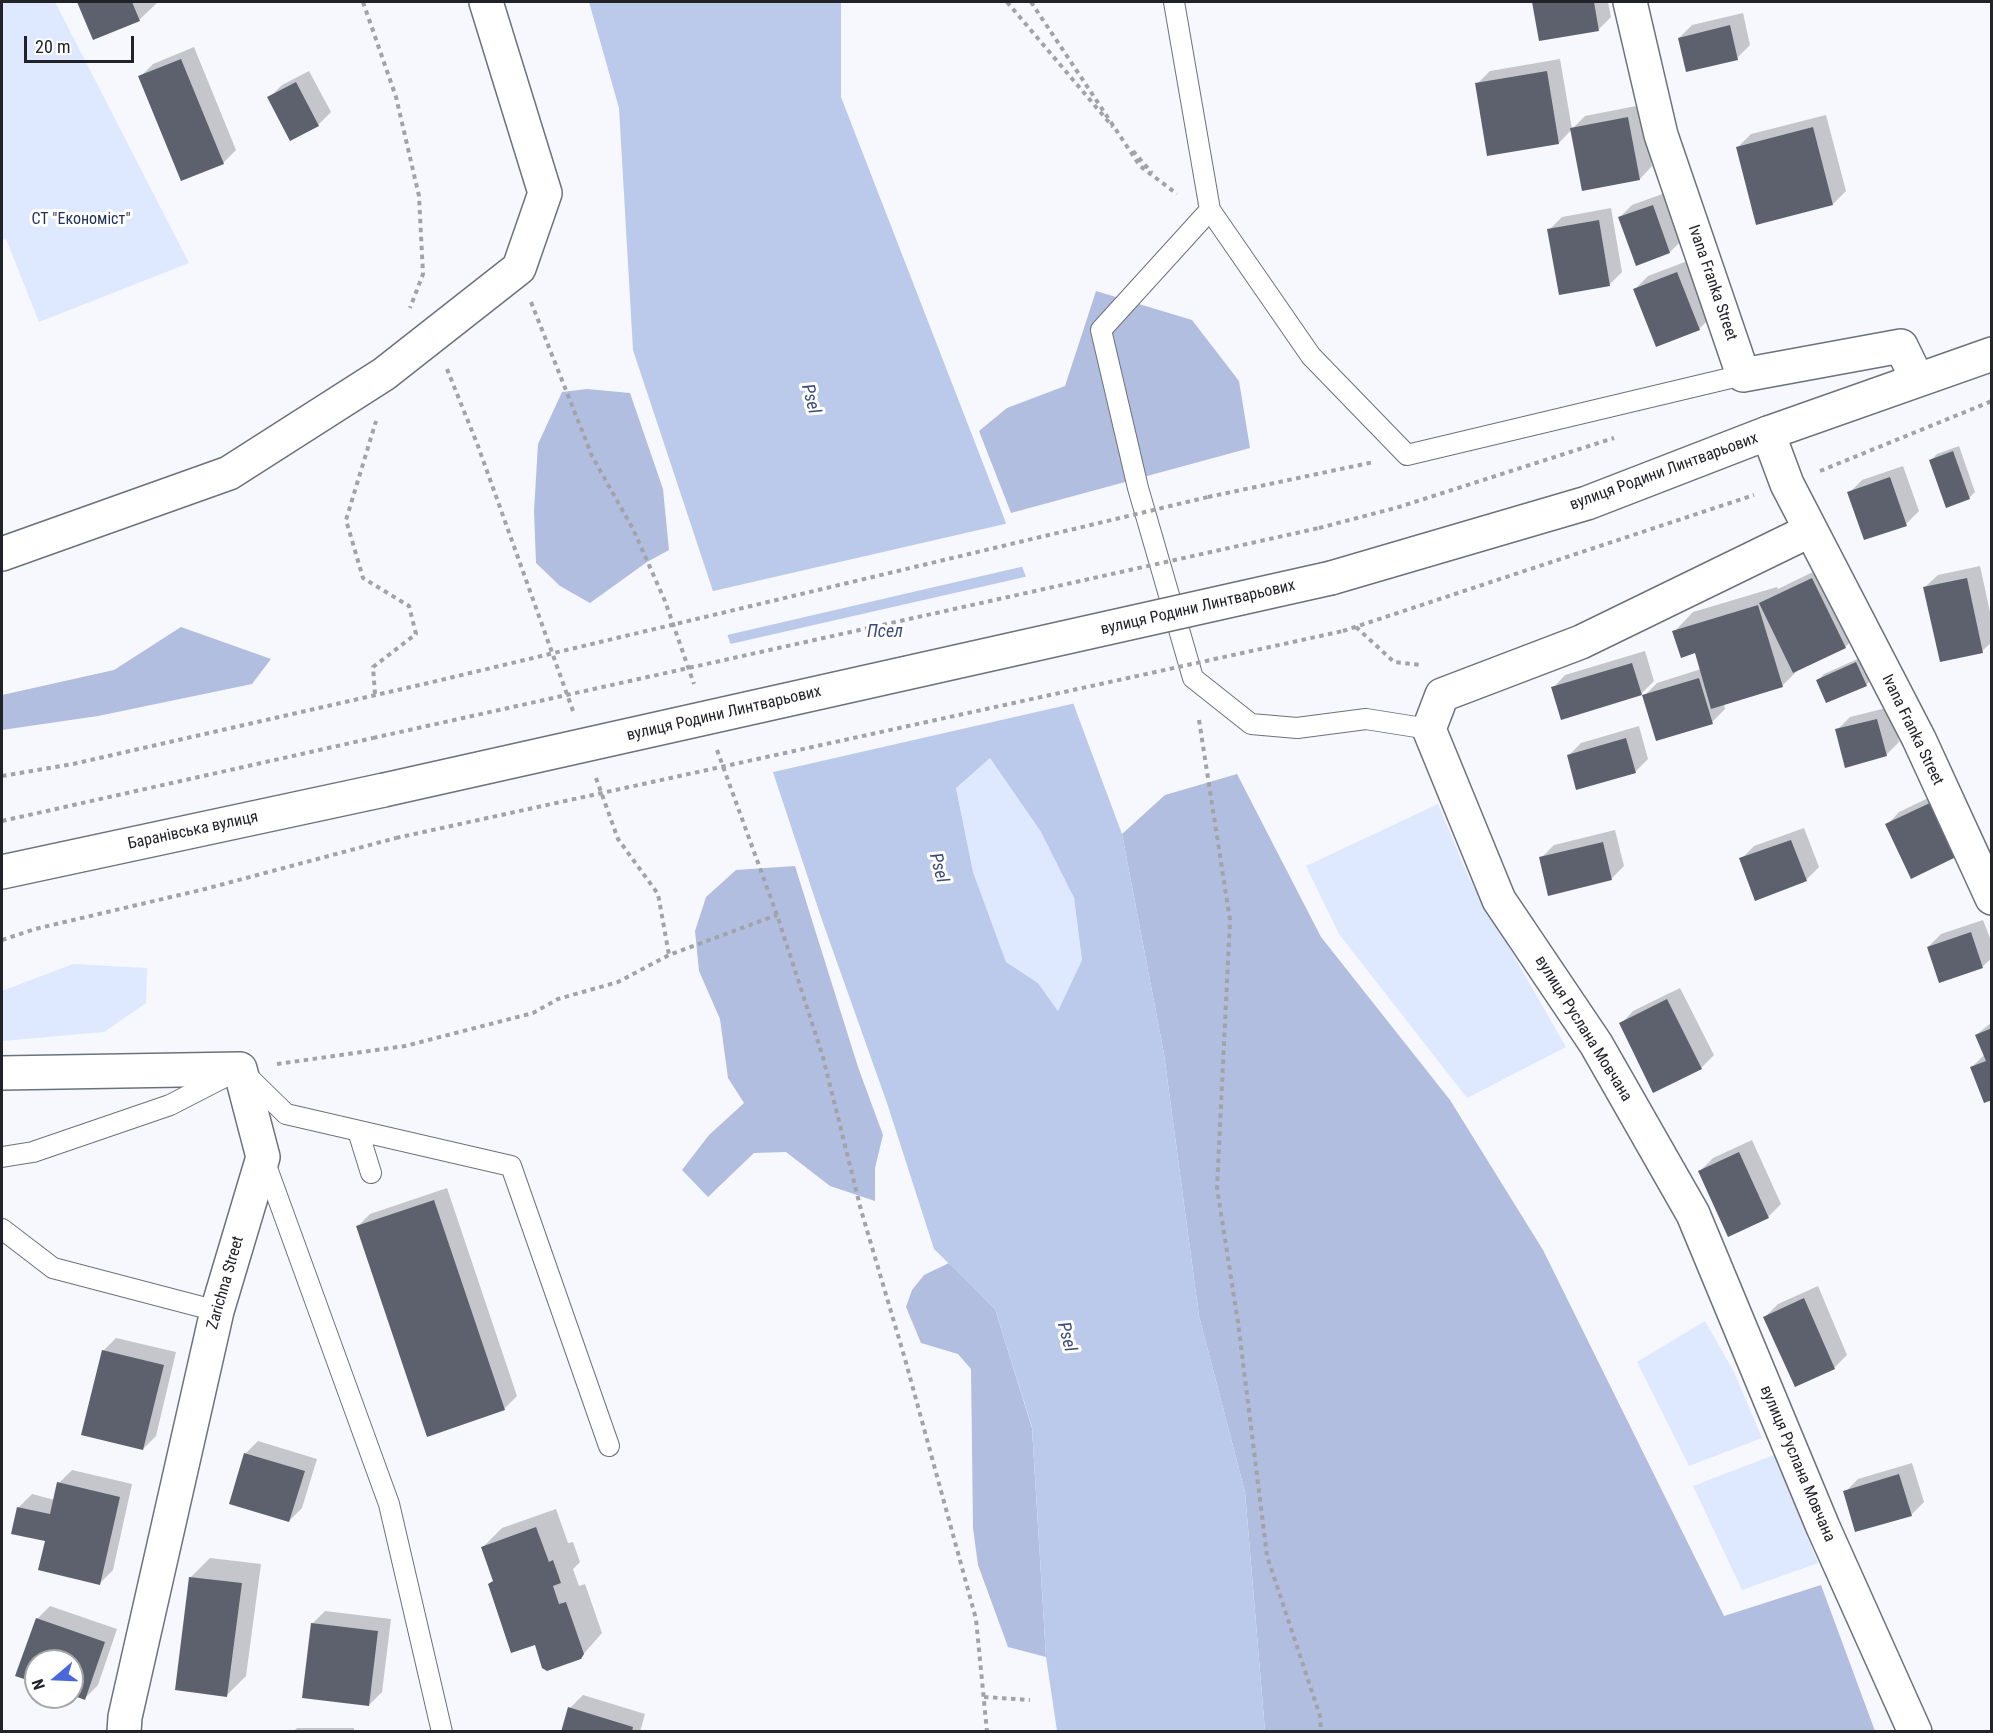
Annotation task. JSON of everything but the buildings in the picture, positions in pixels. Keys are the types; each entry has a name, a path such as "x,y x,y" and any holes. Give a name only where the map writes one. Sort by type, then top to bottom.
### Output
{"street":[{"path":"2,554 229,472 384,374 519,268 545,193 486,2"},
{"name":"Ivana Franka Street","path":"1630,2 1661,135 1743,375"},
{"path":"1743,375 1901,346 1917,380"},
{"name":"вулиця Родини Линтварьових","path":"384,790 1330,578 1587,502 1768,433 1992,354"},
{"name":"Ivana Franka Street","path":"1768,433 1787,484 1809,531 1918,739 1992,898"},
{"path":"1429,729 1442,696 1581,642 1809,531"},
{"name":"вулиця Руслана Мовчана","path":"1429,729 1499,900 1596,1044 1693,1214 1823,1527 1915,1731"},
{"name":"Баранівська вулиця","path":"2,872 384,790"},
{"path":"2,1073 240,1069 263,1157"},
{"name":"Zarichna Street","path":"124,1731 125,1717 217,1311 263,1157"}],"lane":[{"path":"1174,2 1210,210 1311,356 1407,455 1743,375"},
{"path":"1210,210 1101,330 1138,488 1192,678 1251,724 1297,728 1366,719 1429,729"},
{"path":"2,1157 33,1152 170,1105 240,1069 286,1114 511,1166 609,1446"},
{"path":"358,1131 372,1173"},
{"path":"263,1157 389,1504 442,1731"},
{"path":"2,1229 53,1268 217,1311"}],"path":[{"path":"363,2 396,97 419,196 423,274 406,318"},
{"path":"1007,2 1159,182"},
{"path":"1031,2 1140,166 1172,191 1210,210"},
{"path":"519,268 552,361 592,456 633,529 665,601 696,689"},
{"path":"434,335 478,447 574,716"},
{"path":"375,694 373,667 416,634 409,606 363,578 346,520 375,430 384,374"},
{"path":"2,940 35,929 205,889 396,838 1343,631 1787,484 1992,401"},
{"path":"2,776 73,764 424,684 1208,497 1407,455"},
{"path":"2,821 1319,528"},
{"path":"1356,627 1394,662 1428,666 1438,681 1442,696"},
{"path":"1192,678 1230,920 1217,1188 1238,1322 1267,1556 1320,1716 1321,1731"},
{"path":"715,745 777,915 823,1058 861,1210 905,1359 976,1620 987,1731"},
{"path":"594,772 618,839 658,894 669,955"},
{"path":"240,1069 405,1047 533,1013 558,999 618,982 669,955 777,915"},
{"path":"984,1696 1030,1700"}],"green space":[{"name":"СТ \"Економіст\"","path":"2,2 55,2 189,263 39,322 6,239 2,240"},
{"path":"990,758 1041,832 1074,898 1082,960 1058,1011 1038,983 1006,962 973,872 956,787"},
{"path":"1438,804 1469,878 1566,1047 1467,1098 1339,934 1306,866"},
{"path":"73,964 147,968 146,1003 104,1032 2,1041 2,991"},
{"path":"1705,1321 1734,1372 1762,1438 1689,1466 1637,1362"},
{"path":"1774,1455 1818,1563 1742,1590 1693,1486"}],"shaded area":[{"path":"1096,291 1192,320 1239,381 1250,448 1011,513 979,431 1007,408 1065,386"},
{"path":"587,389 630,393 663,489 669,550 647,562 590,603 560,586 536,563 534,511 538,444 562,392"},
{"path":"181,627 271,659 252,684 98,716 2,730 2,695 114,670"},
{"path":"1237,774 1321,937 1450,1100 1543,1250 1724,1616 1821,1585 1875,1731 1265,1731 1245,1492 1199,1316 1164,1054 1122,834 1165,795"},
{"path":"795,866 858,1067 883,1135 875,1168 875,1201 830,1186 786,1152 754,1153 708,1197 682,1170 709,1135 744,1103 728,1078 720,1019 699,971 695,931 706,897 736,870"},
{"path":"949,1263 995,1309 1032,1428 1046,1657 1008,1647 978,1565 973,1528 971,1369 958,1354 921,1343 906,1307 912,1290 924,1275"}],"water":[{"name":"Псел","path":"589,2 841,2 841,97 998,502 1122,834 1164,1054 1199,1316 1245,1492 1265,1731 1057,1731 1046,1657 1032,1427 995,1309 934,1249 633,350 619,108","holes":["990,758 1041,832 1074,898 1082,960 1058,1011 1038,983 1006,962 973,872 956,788"]}],"pier":[{"path":"1009,523 1025,566 723,636 709,592"},
{"path":"1029,576 1076,703 769,773 726,645"}],"water label":[{"name":"Psel","path":"810,399"},
{"name":"Psel","path":"938,868"},
{"name":"Psel","path":"1066,1337"}]}
